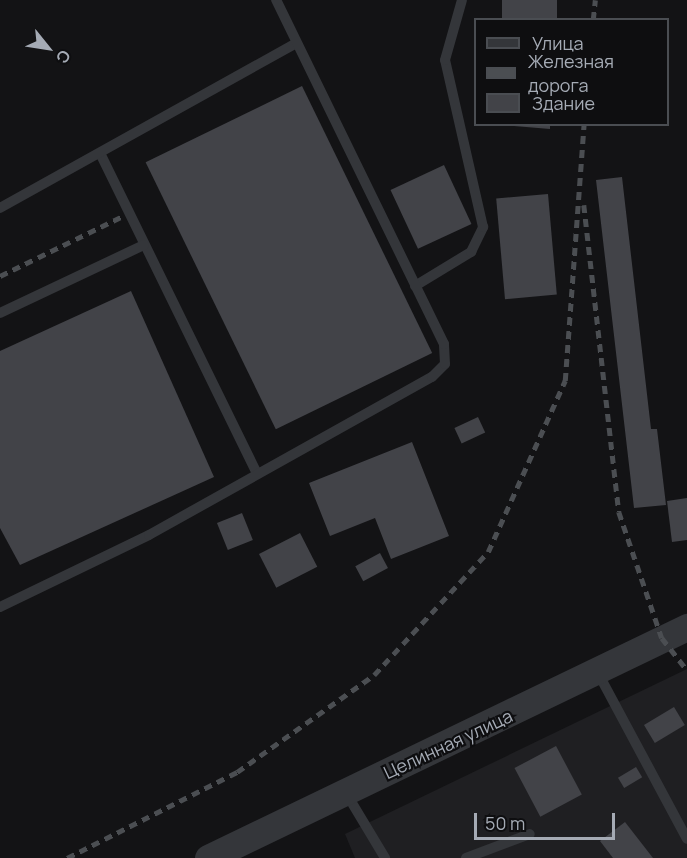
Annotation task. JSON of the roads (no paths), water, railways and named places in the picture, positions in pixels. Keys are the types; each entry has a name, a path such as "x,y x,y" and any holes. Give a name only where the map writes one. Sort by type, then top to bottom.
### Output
{"street":[{"name":"Целинная улица","path":"208,858 598,673 687,627"}],"lane":[{"path":"0,607 149,534 432,377 445,364 444,344 295,44 276,0"},
{"path":"415,286 471,252 483,227 445,60 462,0"},
{"path":"0,208 295,44"},
{"path":"100,153 257,473"},
{"path":"0,313 144,245"},
{"path":"598,673 687,839"},
{"path":"346,792 385,858"},
{"path":"466,858 530,834"}],"railway":[{"path":"593,18 595,0"},
{"path":"67,858 237,772 374,675 488,552 565,381 584,126"},
{"path":"584,205 619,512 662,638 687,670"},
{"path":"0,276 121,217"}]}
